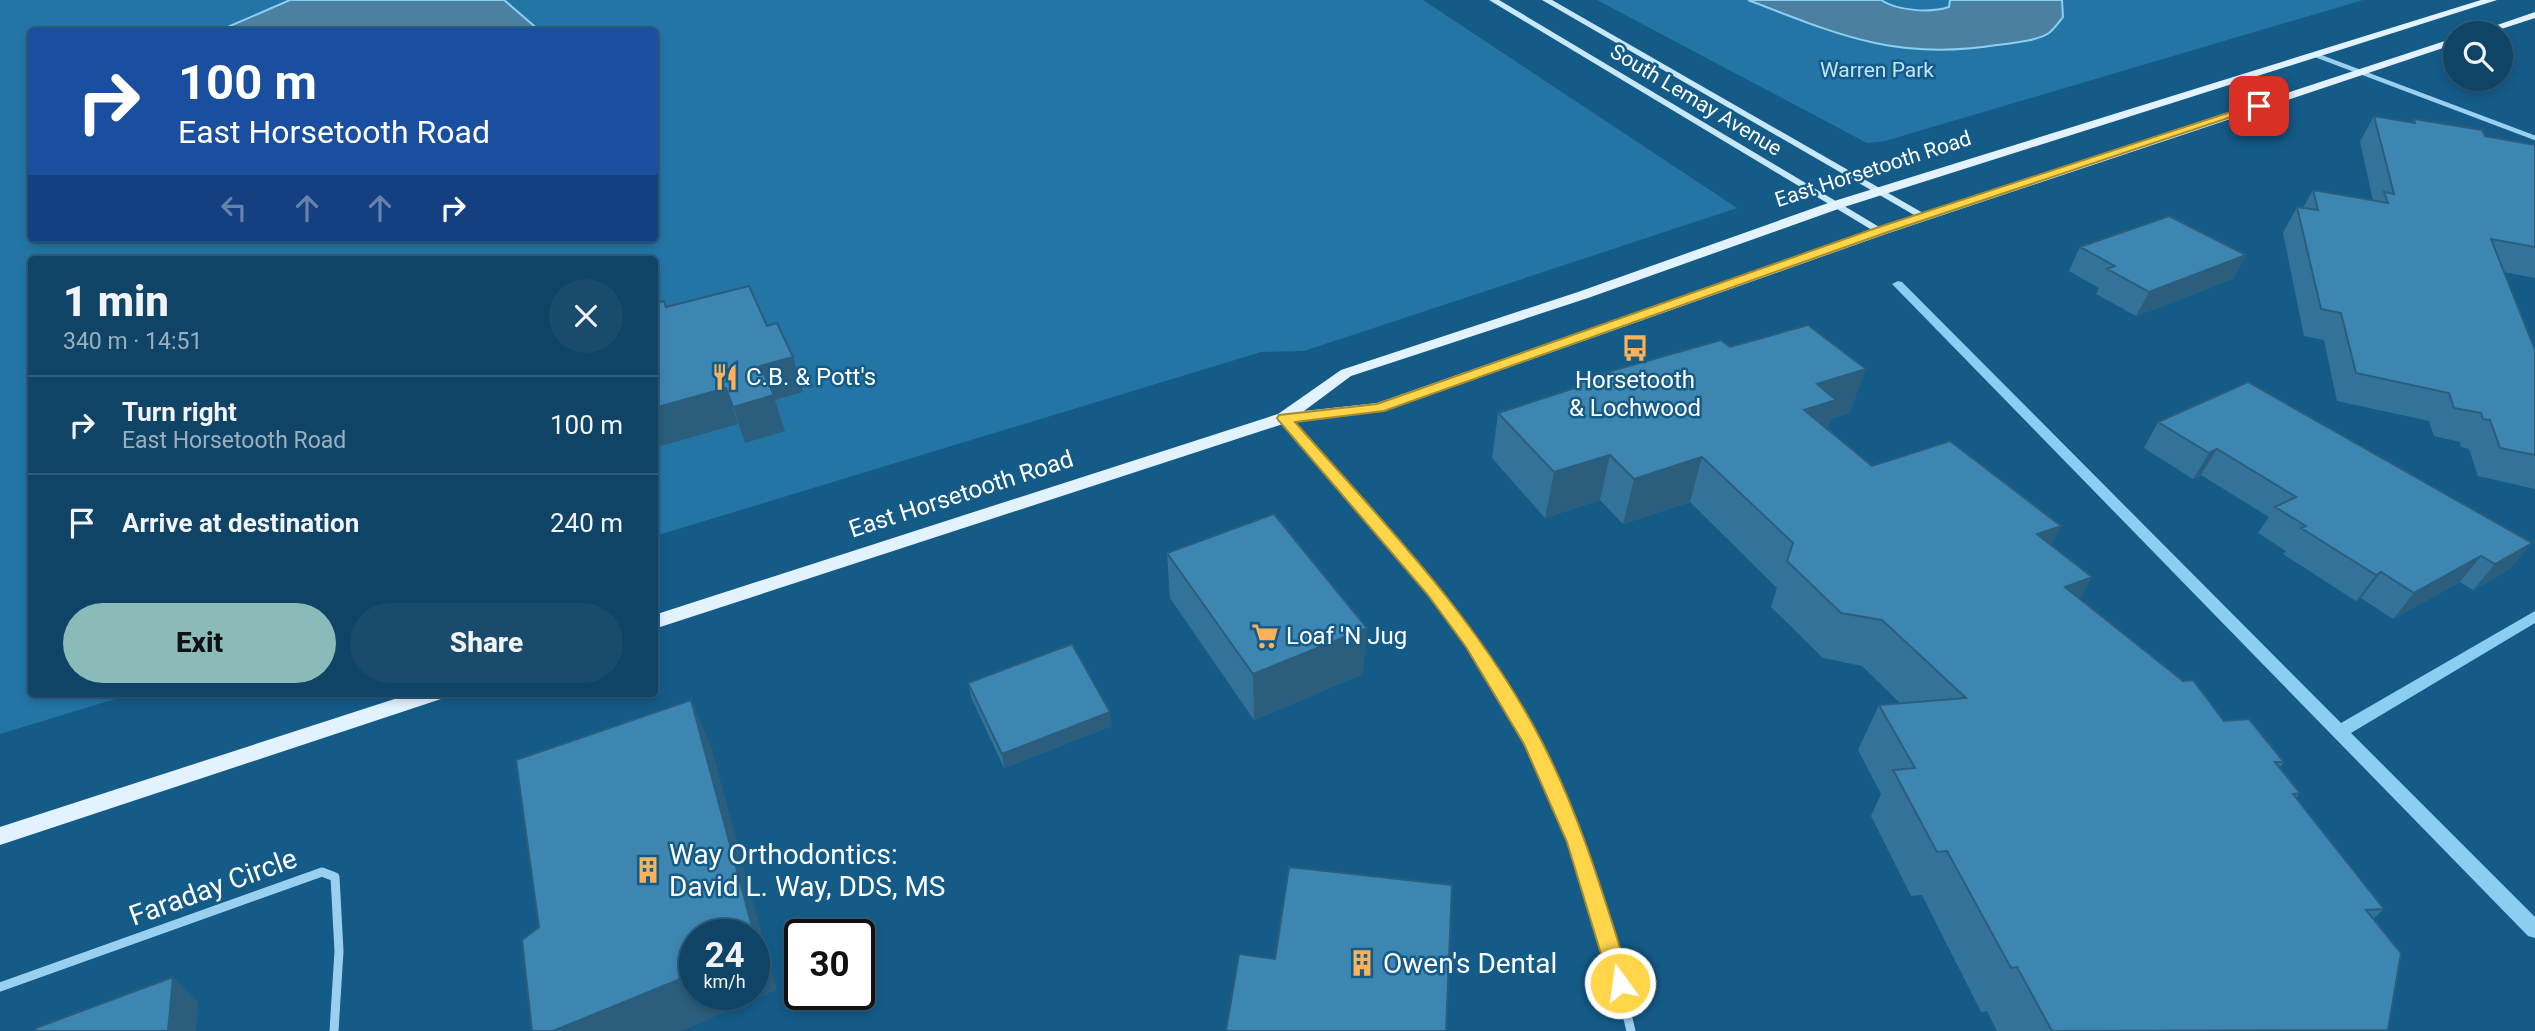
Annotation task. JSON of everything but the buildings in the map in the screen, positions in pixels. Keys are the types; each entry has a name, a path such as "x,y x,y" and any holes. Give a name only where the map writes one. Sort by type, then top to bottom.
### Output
{"main road":[{"name":"South Lemay Avenue","path":"1493,0 1881,231"},
{"name":"South Lemay Avenue","path":"1546,0 1925,217"},
{"name":"East Horsetooth Road","path":"1284,418 1346,373 1583,295 1836,205 2493,0"},
{"path":"2513,22 2535,15"},
{"name":"East Horsetooth Road","path":"658,621 1284,418 1379,408 1881,231 2443,45"},
{"path":"0,836 425,697"}],"street":[{"path":"2318,55 2535,138"},
{"path":"1284,418 1434,591 1473,643 1532,742 1577,842 1615,958 1631,1031"},
{"name":"Faraday Circle","path":"0,987 322,872 335,877 340,951 334,1031"}],"green space":[{"path":"0,0 1423,0 1737,208 1304,351 1261,352 658,535 658,256 28,256 28,697 122,697 0,734"},
{"name":"Warren Park","path":"1597,0 2363,0 1885,141 1867,143"}],"shaded area":[{"path":"290,0 504,0 537,28 225,28"},
{"path":"1748,0 1881,0 1896,7 1924,10 1949,7 1950,0 2062,0 2063,17 2049,33 2031,40 1961,49 1929,50 1869,42 1840,34"}],"waterway":[{"path":"1898,284 2339,732"},
{"path":"2339,732 2535,616"},
{"path":"2339,732 2535,930"}],"place":[{"name":"Horsetooth & Lochwood","path":"1635,348"},
{"name":"C.B. & Pott's","path":"725,377"},
{"name":"Loaf 'N Jug","path":"1265,636"},
{"name":"Way Orthodontics: David L. Way, DDS, MS","path":"648,870"},
{"name":"Owen's Dental","path":"1362,963"}],"route":[{"path":"1620,983 1615,958 1577,842 1532,742 1473,643 1434,591 1284,418 1379,408 1881,231 2259,106"}]}
